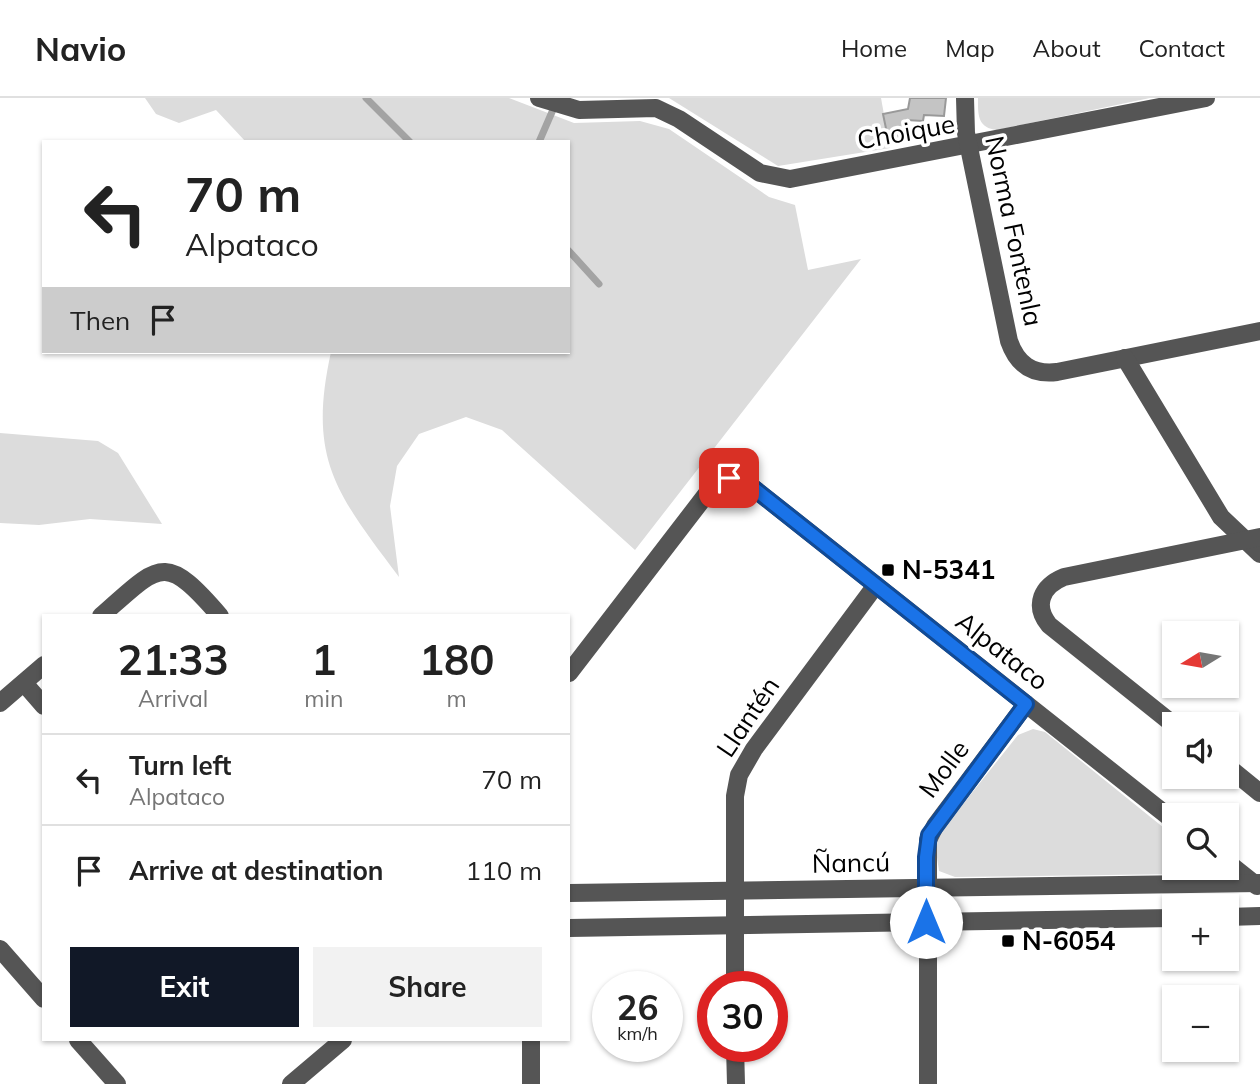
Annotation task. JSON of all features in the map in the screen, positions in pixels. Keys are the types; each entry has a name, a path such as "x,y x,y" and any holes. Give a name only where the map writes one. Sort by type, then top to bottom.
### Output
{"street":[{"name":"Choique","path":"539,98 579,110 656,108 679,119 760,173 779,179 969,147 1206,98"},
{"name":"Norma Fontenla","path":"965,98 964,121 969,147 1009,341 1016,358 1028,369 1057,372 1125,358"},
{"path":"1260,331 1125,358 1210,502 1251,538 1260,554"},
{"name":"Alpataco","path":"570,672 712,487 729,478 747,483 1162,812"},
{"name":"Alpataco","path":"1162,714 1049,625 1041,608 1041,597 1053,582 1064,578 1251,538"},
{"path":"103,614 138,583 158,572 182,576 218,614"},
{"name":"Llantén","path":"735,971 735,796 739,775 754,749 876,585"},
{"path":"0,704 42,668"},
{"path":"24,683 42,704"},
{"name":"Molle","path":"928,1084 926,846 932,831 1026,704"},
{"path":"1239,776 1260,793"},
{"path":"1239,871 1258,885"},
{"name":"Ñancú","path":"570,893 1258,885"},
{"path":"1239,917 1260,916"},
{"path":"570,928 1162,918"},
{"path":"0,949 42,997"},
{"path":"79,1041 117,1084"},
{"path":"531,1041 531,1084"},
{"path":"291,1084 335,1042"},
{"path":"736,1062 736,1084"}],"shaded area":[{"path":"145,98 509,98 574,123 640,121 669,129 769,197 795,205 808,270 861,259 635,550 502,430 466,417 419,434 397,466 390,506 399,577 359,522 333,474 326,449 323,421 324,389 331,354 570,354 570,140 244,140 216,110 179,123 156,114"},
{"path":"669,98 881,98 890,148 778,166"},
{"path":"978,98 1150,98 997,130 982,123"},
{"path":"0,433 98,441 118,453 162,524 90,519 39,525 0,523"},
{"path":"1033,729 1045,732 1162,826 1162,874 955,877 939,871 935,844 940,833 1018,735"}],"building":[{"path":"910,98 946,98 944,116 924,115 923,121 906,120 910,139 889,143 883,114 908,109"}],"waterway":[{"path":"366,98 408,140"},
{"path":"540,140 555,105"},
{"path":"570,252 599,284"}],"place":[{"name":"N-5341","path":"888,570"},
{"name":"N-6054","path":"1008,941"}],"route":[{"path":"729,478 741,479 747,483 1026,704 929,835 926,846 926,922"}]}
